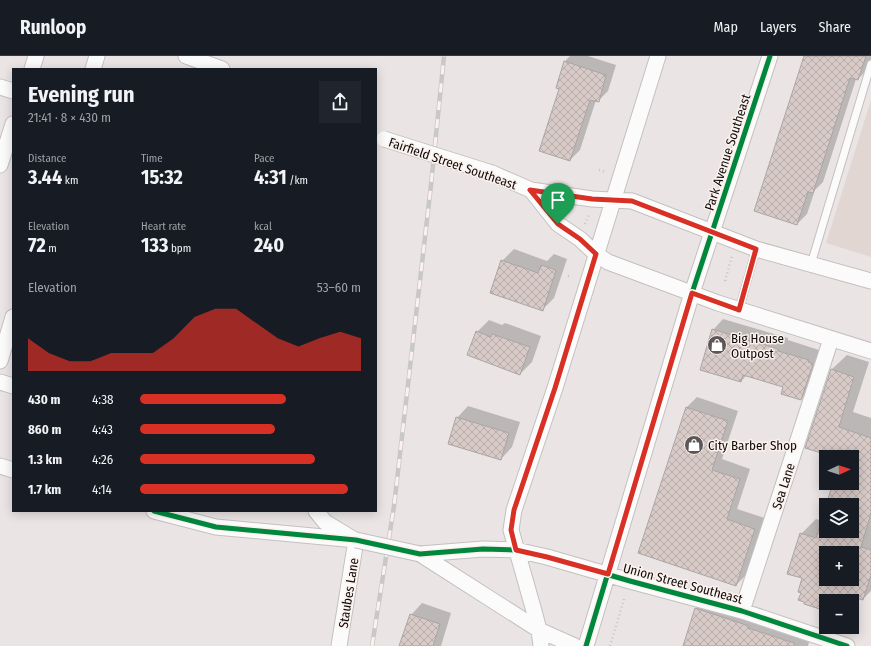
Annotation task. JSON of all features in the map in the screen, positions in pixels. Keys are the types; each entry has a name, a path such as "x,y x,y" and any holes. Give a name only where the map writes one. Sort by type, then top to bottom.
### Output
{"street":[{"path":"32,68 36,56"},
{"path":"93,68 97,56"},
{"path":"186,56 219,68"},
{"path":"541,646 539,630 511,530 514,510 555,388 658,56"},
{"name":"Park Avenue Southeast","path":"586,646 692,293 770,56"},
{"path":"0,87 12,91"},
{"path":"0,165 12,127"},
{"name":"Fairfield Street Southeast","path":"380,138 492,174 530,190 592,199 632,201 756,249 871,281"},
{"name":"Fairfield Street Southeast","path":"530,190 558,224 580,239 596,254 608,262 739,310 871,351"},
{"path":"0,361 12,320"},
{"name":"Sea Lane","path":"742,611 831,339"},
{"path":"0,382 12,386"},
{"path":"0,466 12,470"},
{"name":"Union Street Southeast","path":"158,512 216,527 356,540 420,554 483,548 516,550 547,557 742,611 847,646"},
{"name":"Union Street Southeast","path":"317,512 325,522 356,540"},
{"name":"Staubes Lane","path":"339,646 356,540"},
{"name":"Union Street Southeast","path":"420,554 539,630 575,646"}],"lane":[{"path":"811,264 871,64"},
{"path":"739,310 756,249"}],"path":[{"path":"599,170 607,172"},
{"path":"583,230 590,210"},
{"path":"725,281 733,255"},
{"path":"568,276 572,277"},
{"path":"610,646 625,596"}],"shaded area":[{"path":"871,100 871,257 826,243"}],"building":[{"path":"804,56 866,56 858,80 850,78 813,193 808,192 797,225 754,211"},
{"path":"564,61 606,75 599,102 590,100 570,161 539,151 559,89 556,88"},
{"path":"501,260 538,273 541,265 556,270 543,311 490,293"},
{"path":"712,329 809,360 808,362 813,364 801,400 781,394 783,387 743,375 741,382 700,370"},
{"path":"476,331 491,337 492,334 530,347 520,375 467,355"},
{"path":"831,369 854,377 839,427 871,438 871,513 861,547 871,550 871,575 863,600 859,599 859,594 819,594 819,609 804,604 804,602 798,600 801,593 798,592 802,578 787,574 800,533 816,538 819,528 819,538 859,538 859,498 828,498 831,490 859,490 859,450 819,450 819,452 805,448"},
{"path":"686,407 728,421 712,470 740,479 727,519 755,529 736,586 638,553"},
{"path":"456,417 509,433 501,460 448,444"},
{"path":"695,608 794,643 794,646 683,646"},
{"path":"410,614 440,624 433,646 399,646"}],"railway":[{"path":"372,646 394,506 431,185 444,56"}],"cycle path":[{"path":"586,646 692,293 770,56"},
{"path":"158,512 216,527 356,540 420,554 483,549 516,550 547,557 742,611 847,646"}],"place":[{"name":"Big House Outpost","path":"717,345"},
{"name":"City Barber Shop","path":"694,445"}],"route":[{"path":"530,190 592,199 632,201 756,249 739,310 692,293 608,574 516,550 511,530 514,510 555,388 596,254 580,239 558,224 530,190"}]}
